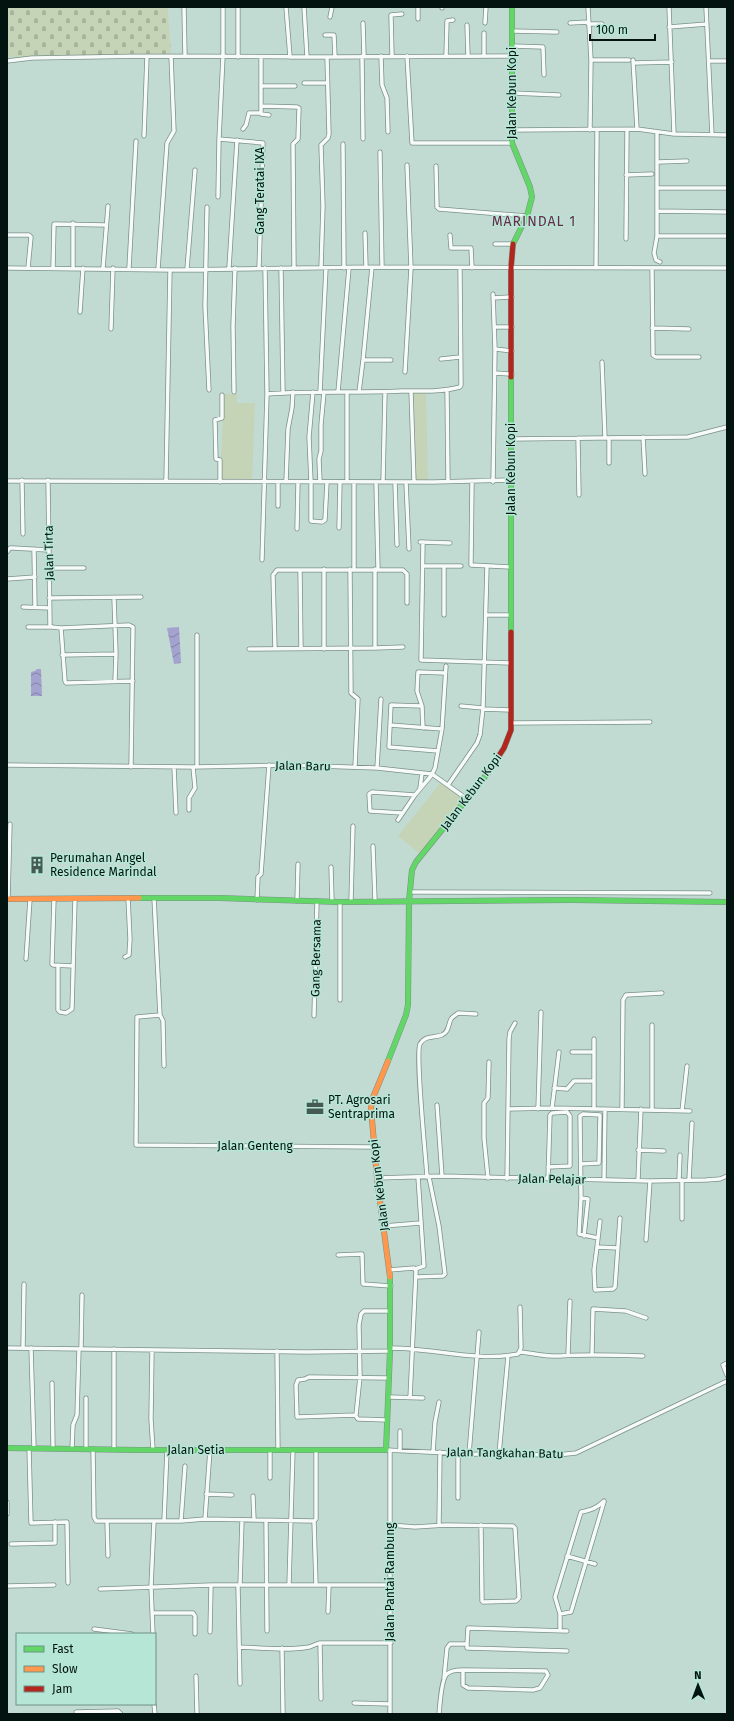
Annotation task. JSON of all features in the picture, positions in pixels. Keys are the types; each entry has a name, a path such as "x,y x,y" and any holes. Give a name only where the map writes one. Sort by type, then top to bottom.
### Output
{"main road":[{"name":"Jalan Kebun Kopi","path":"388,1450 387,1420 389,1397 391,1286 377,1178 371,1108 372,1100 406,1015 408,1005 409,901 412,870 416,862 467,799 504,748 510,736 512,374 511,268 513,244 527,216 532,197 530,187 512,143 512,7"},
{"path":"7,899 220,898 340,902 727,902"},
{"name":"Jalan Setia","path":"7,1448 114,1450 388,1450"}],"street":[{"path":"184,7 185,56"},
{"path":"218,197 223,56 222,7"},
{"path":"238,7 238,57"},
{"path":"286,7 290,57"},
{"path":"304,7 307,57"},
{"path":"330,17 332,7"},
{"path":"418,7 418,20"},
{"path":"485,23 486,7"},
{"path":"588,7 591,60 590,130"},
{"path":"669,7 674,134"},
{"path":"706,7 710,61 712,135"},
{"path":"392,56 391,15 402,14"},
{"path":"446,56 447,21 453,20"},
{"path":"363,23 364,139"},
{"path":"570,23 602,24"},
{"path":"669,27 707,24"},
{"path":"467,25 468,56"},
{"path":"512,31 557,32"},
{"path":"484,33 484,56"},
{"path":"324,35 334,34 334,57"},
{"path":"512,46 543,47 544,74"},
{"path":"7,61 39,58 147,56 512,56"},
{"path":"144,136 147,56"},
{"path":"158,269 167,144 174,132 171,56"},
{"path":"381,56 382,85 388,98 388,132"},
{"path":"407,56 412,143 512,143"},
{"path":"262,57 262,114"},
{"path":"320,392 324,268 321,145 328,138 329,134 327,57"},
{"path":"591,60 672,62"},
{"path":"632,61 637,129"},
{"path":"710,61 727,61"},
{"path":"304,83 327,83"},
{"path":"261,86 295,86"},
{"path":"512,93 560,95"},
{"path":"262,106 299,108 298,139 293,144 294,268"},
{"path":"243,129 246,126 249,112 270,115"},
{"path":"626,239 627,129"},
{"path":"512,130 637,129 657,133 727,135"},
{"path":"596,130 596,268"},
{"path":"657,133 657,236 654,253 656,260 660,262"},
{"name":"Gang Teratai IXA","path":"219,139 263,142 259,268"},
{"path":"229,268 236,140"},
{"path":"129,268 136,141"},
{"path":"343,144 344,268"},
{"path":"380,152 382,267"},
{"path":"658,162 687,161"},
{"path":"405,372 411,268 407,165"},
{"path":"436,166 437,207 439,209 527,216"},
{"path":"187,269 195,170"},
{"path":"626,175 652,174"},
{"path":"657,188 727,188"},
{"path":"103,268 108,206"},
{"path":"207,207 205,306 209,390"},
{"path":"657,211 727,212"},
{"path":"53,268 54,224 73,223 106,225"},
{"path":"73,223 73,268"},
{"path":"365,233 366,267"},
{"path":"8,235 29,235 31,237 28,268"},
{"path":"450,235 451,248 471,248 472,268"},
{"path":"657,236 727,236"},
{"path":"495,244 513,244"},
{"path":"7,268 129,268 170,270 366,267 727,268"},
{"path":"359,392 372,267"},
{"path":"80,312 83,268"},
{"path":"111,329 113,268"},
{"path":"234,392 233,326 235,268"},
{"path":"262,560 267,394 265,268"},
{"path":"281,268 283,393"},
{"path":"338,392 349,268"},
{"path":"267,394 293,392 447,390 461,386 460,268"},
{"path":"652,268 652,328 654,356 699,357"},
{"path":"166,481 170,270"},
{"path":"493,482 495,327 493,296 512,297"},
{"path":"495,327 512,327"},
{"path":"652,328 689,329"},
{"path":"495,349 512,351"},
{"path":"440,359 460,357"},
{"path":"363,360 391,360"},
{"path":"602,362 609,463"},
{"path":"495,373 512,374"},
{"path":"447,390 448,482"},
{"path":"411,391 414,482"},
{"path":"286,482 288,429 293,392"},
{"path":"313,392 309,437 311,482 310,520 312,522 320,522 325,519 327,482"},
{"path":"320,482 319,459 321,451 321,425 324,392"},
{"path":"347,392 347,482"},
{"path":"383,482 385,392"},
{"path":"220,482 220,460 216,459 216,420 222,418 222,395"},
{"path":"511,439 688,437 727,427"},
{"path":"644,437 644,474"},
{"path":"578,438 579,495"},
{"path":"7,480 493,482 511,480"},
{"path":"22,480 23,534"},
{"name":"Jalan Tirta","path":"48,480 48,550 50,568 49,598 51,627"},
{"path":"278,482 278,506"},
{"path":"297,529 298,482"},
{"path":"339,528 340,482"},
{"path":"354,482 350,649 351,693 358,699 355,767"},
{"path":"375,648 376,482"},
{"path":"395,482 397,545"},
{"path":"406,482 409,549"},
{"path":"472,482 471,564 511,567"},
{"path":"450,543 422,542 423,566 421,660 511,663"},
{"path":"7,552 10,548 48,550"},
{"path":"34,550 36,607"},
{"path":"423,566 461,566"},
{"path":"444,566 444,615"},
{"path":"448,785 479,739 483,709 486,662 487,566"},
{"path":"50,568 84,568"},
{"path":"324,569 324,648"},
{"path":"274,649 273,575 277,570 376,569 406,571 408,603"},
{"path":"300,570 301,649"},
{"path":"7,579 35,577"},
{"path":"49,598 141,597"},
{"path":"114,598 116,654 115,681"},
{"path":"23,607 50,608"},
{"path":"487,615 511,615"},
{"path":"28,627 61,628 114,625 129,625 134,627 131,767"},
{"path":"61,628 62,655 66,682 133,681"},
{"path":"189,810 189,798 194,788 195,767 196,635"},
{"path":"249,649 404,648"},
{"path":"62,655 116,654"},
{"path":"398,820 432,774 442,729 446,666"},
{"path":"423,728 422,706 417,691 418,672 445,673"},
{"path":"377,768 381,699"},
{"path":"422,706 391,705 390,748 438,751"},
{"path":"461,706 483,709 511,710"},
{"path":"511,723 650,722"},
{"path":"390,725 442,729"},
{"name":"Jalan Baru","path":"7,765 131,767 269,765 377,768 432,774 467,799"},
{"path":"257,900 258,877 261,874 269,765"},
{"path":"174,767 176,813"},
{"path":"420,789 422,773"},
{"path":"402,813 370,811 369,794 372,792 415,795"},
{"path":"7,899 7,867 10,824"},
{"path":"350,901 353,826"},
{"path":"373,846 375,901"},
{"path":"297,901 298,864"},
{"path":"331,867 332,901"},
{"path":"410,892 710,893"},
{"path":"125,957 129,955 130,939 128,898"},
{"path":"154,898 160,1015 163,1020 164,1066"},
{"path":"26,959 30,899"},
{"path":"54,899 52,961 54,965 58,966 73,966"},
{"path":"58,966 58,1010 68,1013 72,1009 75,899"},
{"name":"Gang Bersama","path":"314,1016 317,901"},
{"path":"340,902 340,1000"},
{"path":"622,1109 624,996 633,994 662,993"},
{"path":"538,1109 541,1012"},
{"path":"416,1277 443,1276 445,1274 439,1226 428,1177 420,1070 420,1044 425,1039 442,1035 447,1030 451,1019 458,1013 476,1014"},
{"name":"Jalan Genteng","path":"160,1015 137,1017 136,1145 374,1147"},
{"path":"506,1179 509,1035 515,1023"},
{"path":"652,1025 652,1109"},
{"path":"594,1039 594,1109"},
{"path":"552,1108 559,1052"},
{"path":"572,1052 594,1052"},
{"path":"488,1178 484,1138 484,1104 488,1098 489,1062"},
{"path":"682,1111 687,1066"},
{"path":"554,1088 567,1089 574,1081 594,1081"},
{"path":"437,1105 442,1176"},
{"path":"508,1109 652,1109 690,1111"},
{"path":"604,1180 605,1109"},
{"path":"638,1180 638,1150 641,1109"},
{"path":"548,1167 570,1166 570,1116 568,1112 552,1113 550,1115 548,1167 548,1179"},
{"path":"581,1164 600,1163 600,1115 583,1114 580,1116 581,1198 579,1234 598,1238"},
{"path":"689,1180 692,1123"},
{"path":"638,1150 664,1151"},
{"path":"680,1155 682,1219"},
{"name":"Jalan Pelajar","path":"377,1178 442,1176 506,1179 650,1181 720,1179 727,1176"},
{"path":"389,1270 415,1269 424,1266 418,1177"},
{"path":"646,1240 650,1181"},
{"path":"581,1198 588,1199 584,1236"},
{"path":"600,1221 594,1270 595,1290 610,1290 615,1287 620,1218"},
{"path":"384,1226 420,1223"},
{"path":"596,1247 618,1248"},
{"path":"338,1255 362,1254 363,1284 391,1286"},
{"path":"410,1398 414,1348 415,1269"},
{"path":"23,1348 24,1284"},
{"path":"72,1449 73,1425 76,1415 82,1295"},
{"path":"568,1354 570,1301"},
{"path":"520,1307 520,1352"},
{"path":"592,1354 593,1309 626,1311 646,1318"},
{"path":"356,1415 361,1352 359,1325 362,1312 390,1311"},
{"path":"469,1454 479,1332"},
{"path":"7,1348 361,1352 414,1348 477,1356 508,1356 518,1354 520,1352 560,1356 568,1354 643,1356"},
{"path":"31,1348 31,1523 67,1522 68,1583"},
{"path":"114,1349 114,1450"},
{"path":"152,1350 151,1420 153,1450"},
{"path":"277,1351 278,1450"},
{"path":"499,1454 508,1356"},
{"path":"727,1363 723,1365 727,1375"},
{"path":"387,1420 358,1418 356,1415 297,1417 296,1383 298,1380 304,1380 309,1377 389,1378"},
{"name":"Jalan Tangkahan Batu","path":"388,1450 469,1454 557,1455 576,1453 727,1381"},
{"path":"52,1383 53,1448"},
{"path":"389,1397 423,1398"},
{"path":"86,1398 86,1449"},
{"path":"433,1452 438,1402"},
{"path":"400,1431 400,1450"},
{"path":"93,1449 94,1517 96,1521 181,1521 205,1519 314,1521"},
{"path":"164,1521 167,1450"},
{"path":"205,1519 210,1450"},
{"path":"270,1450 270,1478"},
{"path":"289,1585 292,1520 292,1450"},
{"path":"316,1450 316,1519 314,1521 316,1585"},
{"name":"Jalan Pantai Rambung","path":"388,1450 391,1643 390,1714"},
{"path":"439,1525 440,1452"},
{"path":"458,1453 458,1498"},
{"path":"181,1521 185,1466"},
{"path":"206,1494 232,1494"},
{"path":"254,1496 254,1520"},
{"path":"560,1614 571,1612 604,1501 599,1506 591,1510 581,1512 555,1597 560,1614 560,1631"},
{"path":"7,1502 7,1514"},
{"path":"240,1684 239,1585 242,1520"},
{"path":"266,1520 267,1631"},
{"path":"107,1521 108,1556"},
{"path":"153,1633 151,1587 154,1521"},
{"path":"11,1544 55,1543 55,1522"},
{"path":"390,1525 415,1527 439,1525 481,1525 513,1526 515,1528 520,1595 516,1601 482,1601 481,1525"},
{"path":"567,1556 596,1564"},
{"path":"7,1586 54,1585"},
{"path":"210,1632 211,1585"},
{"path":"100,1589 211,1585 390,1585"},
{"path":"328,1612 329,1585"},
{"path":"152,1613 193,1613 195,1616 195,1634"},
{"path":"567,1631 468,1628 467,1644 467,1648 567,1651"},
{"path":"94,1629 117,1633"},
{"path":"240,1647 282,1648 310,1647 314,1644 320,1643 391,1643"},
{"path":"320,1643 321,1698"},
{"path":"439,1714 448,1645 467,1644"},
{"path":"282,1648 283,1714"},
{"path":"444,1679 448,1674 463,1670 546,1671 548,1675 545,1682 537,1689 468,1688 463,1686 463,1670"},
{"path":"196,1676 197,1714"},
{"path":"354,1703 390,1704"},
{"path":"76,1712 118,1711 121,1714"}],"green space":[{"path":"7,7 165,7 168,9 171,54 7,57"},
{"path":"414,393 426,393 428,480 416,480"},
{"path":"224,394 237,394 237,403 255,403 252,480 220,479"},
{"path":"441,782 463,799 419,853 398,836"}],"water":[{"path":"179,627 181,663 174,664 167,628"},
{"path":"41,669 42,696 31,696 31,672"}],"traffic: fast":[{"path":"512,7 512,143 530,187 532,197 527,216 513,244"},
{"path":"511,377 511,632"},
{"path":"388,1061 406,1015 408,1005 409,901 412,870 416,862 487,774"},
{"path":"139,898 220,898 340,902 571,900 727,902"},
{"path":"7,1448 140,1450 386,1450 390,1351 390,1277"}],"traffic: slow":[{"path":"7,899 139,898"},
{"path":"388,1061 372,1100 371,1108 377,1178 390,1277"}],"traffic: jam":[{"path":"511,377 511,268 513,244"},
{"path":"487,774 504,748 511,730 511,632"}],"place":[{"name":"Perumahan Angel Residence Marindal","path":"37,865"},
{"name":"PT. Agrosari Sentraprima","path":"315,1107"}],"district":[{"name":"MARINDAL 1","path":"534,221"}]}
